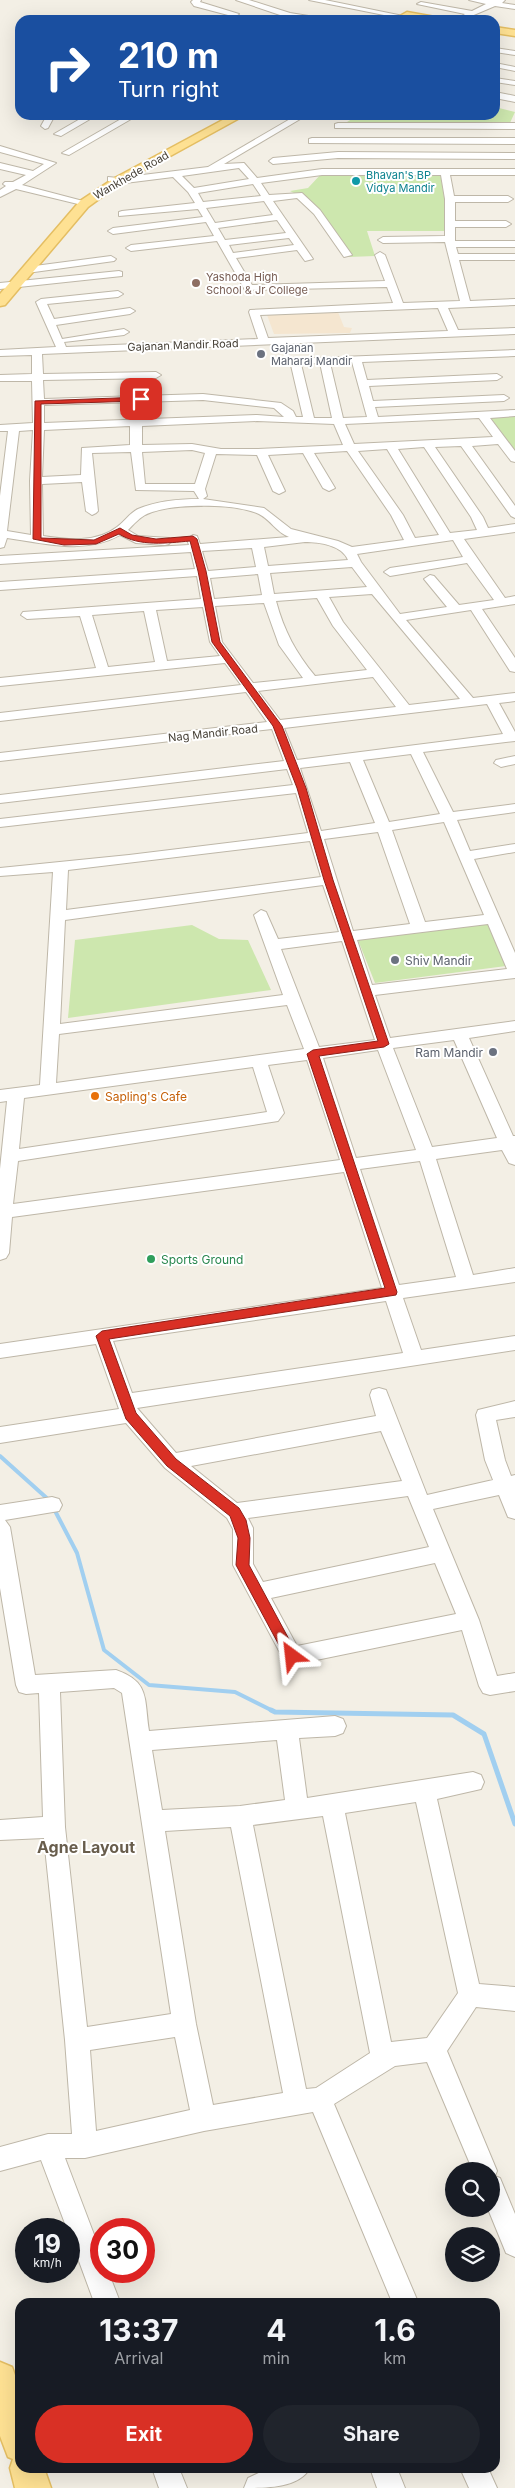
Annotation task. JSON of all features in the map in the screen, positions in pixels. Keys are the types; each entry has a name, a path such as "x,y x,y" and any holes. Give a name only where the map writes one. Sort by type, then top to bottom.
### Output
{"main road":[{"path":"500,32 515,34"},
{"name":"Wankhede Road","path":"0,302 4,287 27,270 84,204 114,180 219,120"},
{"name":"Wankhede Road","path":"114,180 230,120"},
{"path":"4,287 62,215 78,201 114,180"},
{"path":"0,2380 15,2429"},
{"path":"28,2473 33,2488"}],"street":[{"path":"240,0 257,4 260,10 290,15"},
{"path":"313,0 396,15"},
{"path":"325,0 344,5"},
{"path":"473,0 498,2 515,7"},
{"path":"188,10 196,2 240,15"},
{"path":"409,15 424,2 473,13"},
{"path":"469,15 498,2"},
{"path":"333,15 344,5"},
{"path":"500,51 515,54"},
{"path":"500,66 515,69"},
{"path":"500,81 515,83"},
{"path":"500,97 515,99"},
{"path":"45,126 48,120"},
{"path":"58,134 84,120"},
{"path":"66,153 125,120"},
{"path":"210,169 295,120"},
{"path":"265,162 304,145 347,120"},
{"path":"338,126 515,126"},
{"path":"304,145 515,141"},
{"path":"0,149 14,142"},
{"path":"0,149 52,162 0,194"},
{"path":"114,180 338,155 515,156"},
{"path":"241,165 268,198 308,259"},
{"path":"0,166 35,174"},
{"path":"192,191 322,172 515,172"},
{"path":"445,172 450,199 450,242 466,304"},
{"path":"175,174 192,191 230,256 251,300 264,342"},
{"path":"0,182 78,201"},
{"path":"122,214 302,196 347,255"},
{"path":"450,199 508,199"},
{"path":"113,231 280,217"},
{"path":"450,224 506,224"},
{"path":"131,248 292,235"},
{"path":"383,240 515,244"},
{"path":"230,256 300,247"},
{"path":"380,255 399,306"},
{"path":"455,257 515,256"},
{"path":"27,270 112,259"},
{"path":"4,287 119,274"},
{"path":"251,300 391,284"},
{"path":"118,294 41,302 60,346 124,332"},
{"path":"251,300 369,315 399,306 515,302"},
{"path":"442,305 455,335"},
{"path":"50,323 130,311"},
{"path":"369,315 377,338"},
{"name":"Gajanan Mandir Road","path":"0,352 37,351 60,346 264,342 515,331"},
{"path":"37,351 39,427 36,481 37,539"},
{"path":"309,421 295,361 515,353"},
{"path":"0,428 257,418 309,421 512,413 489,354"},
{"path":"356,359 364,371 366,394 373,419"},
{"path":"324,360 334,396 338,420 350,447 397,515 411,541"},
{"path":"426,369 494,366"},
{"path":"0,378 156,375"},
{"path":"366,394 501,388"},
{"path":"366,394 501,388"},
{"path":"38,402 203,397 277,405 289,412 291,421"},
{"path":"482,414 515,459"},
{"path":"136,423 136,449 140,488 200,486"},
{"path":"0,546 14,428"},
{"path":"92,511 87,478 86,450 212,449 221,452 261,452 500,440"},
{"path":"464,443 515,514"},
{"path":"427,444 477,517 484,532"},
{"path":"391,446 451,535 470,559 509,601"},
{"path":"203,502 200,486 212,449"},
{"path":"306,449 329,488"},
{"path":"261,452 278,491"},
{"path":"36,481 87,478"},
{"path":"0,534 64,542 96,542 120,531 131,519 143,512 163,507 203,502 260,510 268,514 284,531"},
{"path":"120,531 130,537 156,541 194,543 257,544 306,538"},
{"path":"0,560 194,543 284,531 306,538 337,543 350,551 355,563 397,618 470,703"},
{"path":"350,551 451,535 509,532"},
{"path":"194,543 216,642 278,726 301,788 328,880 384,1044 426,1154 466,1282"},
{"path":"257,544 270,598 283,638 292,657 314,682"},
{"path":"390,572 470,559"},
{"path":"0,586 355,563"},
{"path":"430,579 456,610"},
{"path":"27,615 376,590"},
{"path":"321,594 337,623 406,711"},
{"path":"397,618 509,601"},
{"path":"149,607 162,667"},
{"path":"475,607 515,668"},
{"path":"85,612 103,671"},
{"path":"0,682 227,659"},
{"path":"40,663 42,677"},
{"path":"0,717 314,682 376,673"},
{"name":"Nag Mandir Road","path":"0,757 515,697"},
{"path":"0,799 513,737 491,700"},
{"path":"366,991 515,971 448,818 414,749"},
{"path":"355,757 384,827 419,927"},
{"path":"1,825 301,788"},
{"path":"0,872 61,867 316,837 515,808"},
{"path":"464,856 515,848"},
{"path":"48,1090 61,867"},
{"path":"58,916 328,880"},
{"path":"261,915 313,1054 414,1358"},
{"path":"272,945 491,918"},
{"path":"51,1030 292,999"},
{"path":"0,1253 10,1156 8,1095 515,1026"},
{"path":"459,1034 512,1142 515,1159"},
{"path":"10,1156 272,1117 276,1112 259,1061"},
{"path":"4,1212 512,1142"},
{"path":"0,1351 515,1275"},
{"path":"102,1336 127,1409 172,1462 234,1512 243,1528 242,1565 292,1656 469,1620"},
{"path":"0,1435 127,1409 414,1358 515,1343"},
{"path":"379,1395 386,1422 469,1620 490,1686 515,1682"},
{"path":"515,1410 485,1415 495,1460 510,1484 515,1510"},
{"path":"172,1462 386,1422"},
{"path":"234,1512 417,1496 510,1484"},
{"path":"0,1513 52,1505"},
{"path":"0,1528 26,1684 116,1679 132,1688 184,2024 204,2119"},
{"path":"258,1592 441,1553"},
{"path":"49,1683 54,1827 77,2038 85,2146"},
{"path":"140,1741 335,1726"},
{"path":"287,1731 297,1809"},
{"path":"152,1821 240,1816 332,1805 473,1782"},
{"path":"0,2159 48,2146 85,2146 204,2119 309,2101 391,2054 434,2049 470,1995 424,1791"},
{"path":"332,1805 383,2059"},
{"path":"240,1816 309,2101 403,2298"},
{"path":"0,1830 54,1827"},
{"path":"470,1995 515,1999"},
{"path":"77,2038 184,2024"},
{"path":"434,2049 481,2162"},
{"path":"48,2146 105,2298"},
{"path":"500,2208 515,2244"},
{"path":"168,2473 173,2488"},
{"path":"258,2488 286,2473"},
{"path":"386,2473 392,2488"},
{"path":"476,2473 483,2488"}],"shaded area":[{"path":"338,312 344,327 352,328 350,333 274,334 267,315"}],"green space":[{"path":"500,108 515,112 509,125 347,122 350,120 500,120"},
{"path":"322,173 440,173 450,231 367,231 375,256 349,257 306,199 290,191 308,188"},
{"path":"489,416 515,416 515,451"},
{"path":"487,923 506,966 375,983 358,940"},
{"path":"192,925 219,939 248,940 271,990 68,1018 75,940"}],"waterway":[{"path":"0,1456 50,1501"},
{"path":"53,1507 77,1553 104,1650 149,1685 235,1692 275,1712 453,1715 484,1734 515,1824"}],"place":[{"name":"Bhavan's BP Vidya Mandir","path":"356,181"},
{"name":"Yashoda High School & Jr College","path":"196,283"},
{"name":"Gajanan Maharaj Mandir","path":"261,354"},
{"name":"Shiv Mandir","path":"395,960"},
{"name":"Ram Mandir","path":"493,1052"},
{"name":"Sapling's Cafe","path":"95,1096"},
{"name":"Sports Ground","path":"151,1259"}],"district":[{"name":"Agne Layout","path":"86,1847"}],"route":[{"path":"141,399 38,402 39,427 36,452 37,539 64,542 96,542 120,531 136,539 178,541 193,539 202,571 216,642 278,726 301,788 328,880 384,1044 313,1054 392,1292 102,1336 130,1415 172,1462 234,1512 239,1520 243,1528 244,1538 242,1565 258,1592 289,1654 292,1656"}]}
